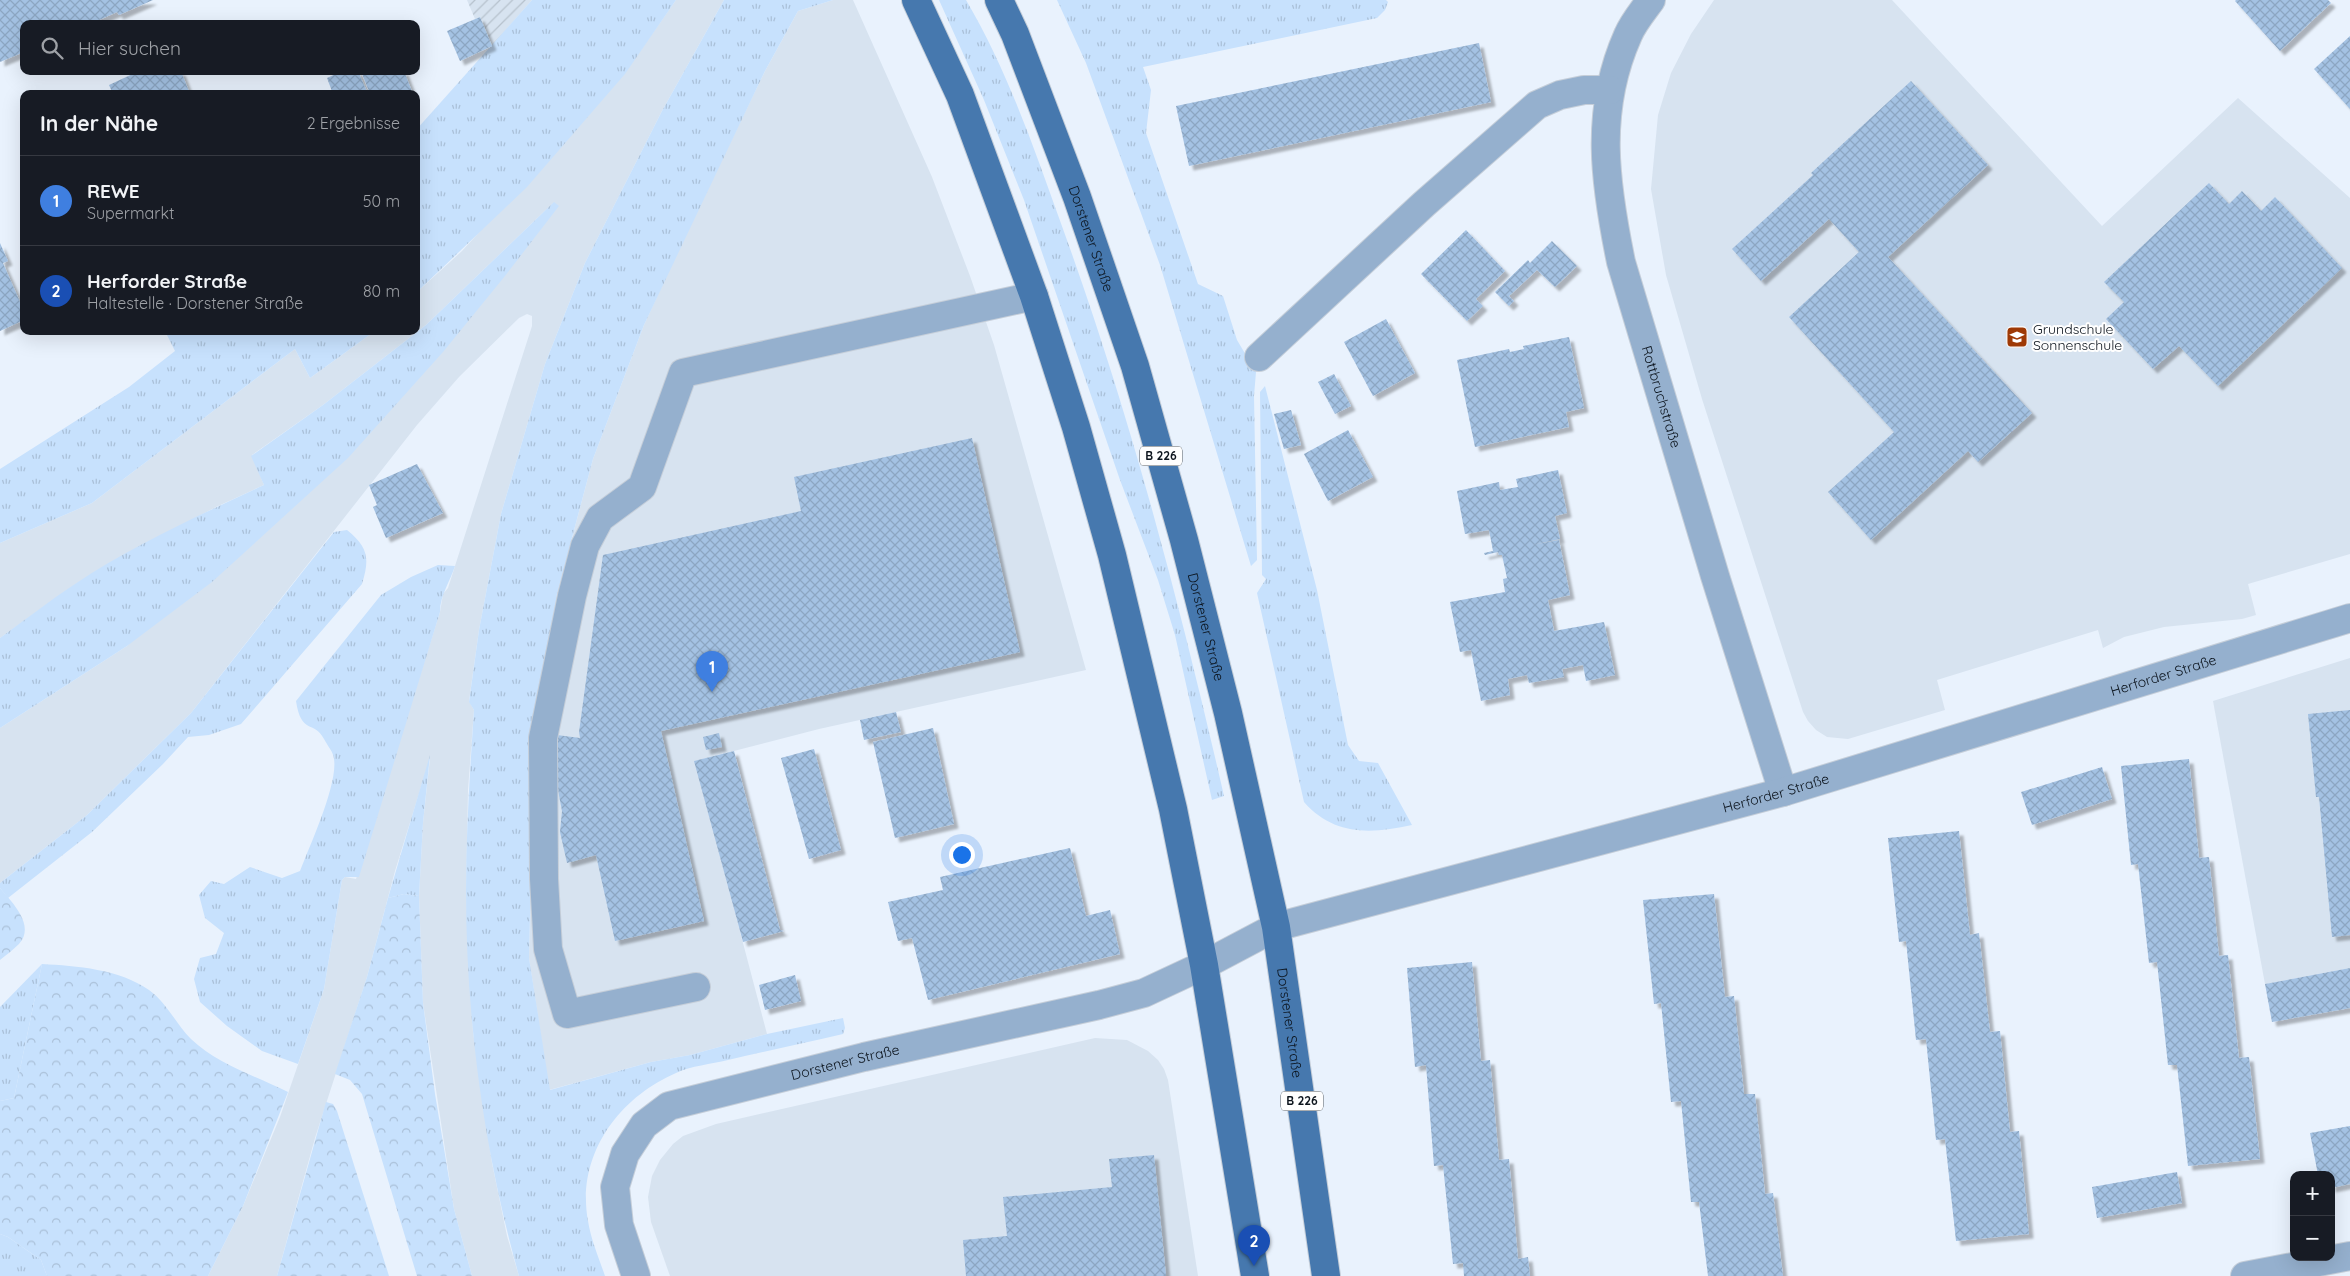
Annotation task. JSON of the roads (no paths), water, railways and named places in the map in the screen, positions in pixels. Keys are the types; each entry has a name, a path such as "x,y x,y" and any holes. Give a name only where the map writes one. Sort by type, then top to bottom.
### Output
{"main road":[{"path":"916,0 960,95 1034,296 1076,427 1112,555 1173,809 1204,965 1255,1276"},
{"name":"Dorstener Straße","path":"999,0 1015,34 1074,188 1135,366 1184,540 1228,713 1276,927 1326,1276"}],"street":[{"name":"Rottbruchstraße","path":"1651,0 1628,34 1610,90 1605,127 1605,162 1610,210 1620,262 1715,576 1783,792"},
{"path":"1259,357 1424,204 1537,105 1560,95 1584,90 1610,90"},
{"path":"696,987 567,1014 548,949 544,879 543,738 572,596 585,546 600,518 642,486 683,373 1034,296"},
{"name":"Herforder Straße","path":"1204,965 1276,927 1783,792 2350,618"},
{"name":"Dorstener Straße","path":"636,1276 619,1225 615,1187 624,1154 644,1125 669,1106 864,1057 1099,1005 1144,993 1204,965"},
{"path":"2244,1276 2350,1256"}],"place":[{"name":"Grundschule Sonnenschule","path":"2017,337"},
{"name":"REWE","path":"712,692"},
{"name":"Herforder Straße","path":"1254,1266"}]}
